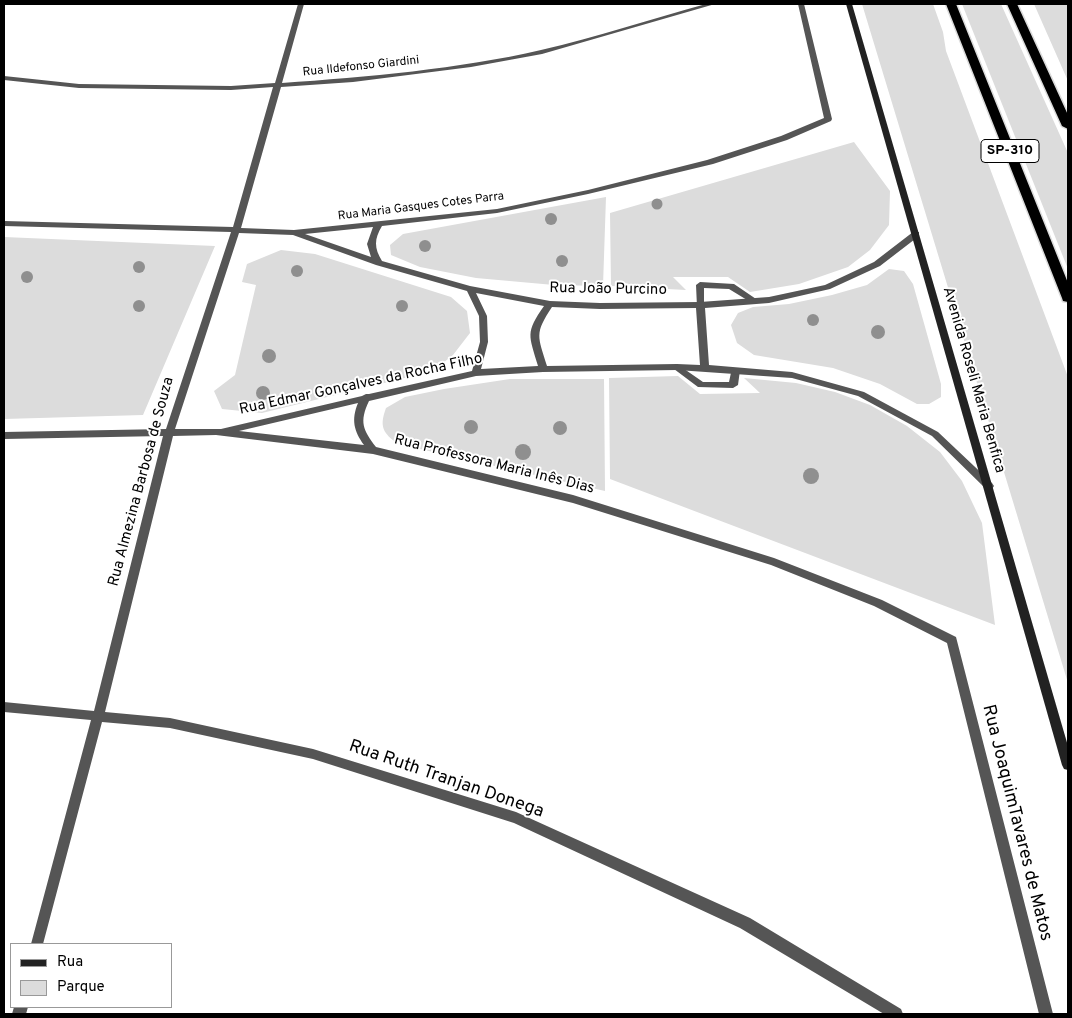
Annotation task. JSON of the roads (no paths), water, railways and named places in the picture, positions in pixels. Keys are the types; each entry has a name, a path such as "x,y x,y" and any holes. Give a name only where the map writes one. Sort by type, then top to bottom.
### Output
{"highway":[{"name":"SP-310","path":"952,4 1068,298"},
{"path":"1012,4 1068,126"}],"main road":[{"name":"Avenida Roseli Maria Benfica","path":"849,4 1068,764"}],"street":[{"name":"Rua Almezina Barbosa de Souza","path":"37,943 98,716 169,433 236,230 301,4"},
{"name":"Rua Ildefonso Giardini","path":"4,78 79,86 152,88 277,86 420,72 542,52 712,4"},
{"name":"Rua Maria Gasques Cotes Parra","path":"4,223 294,233 497,211 588,192 710,162 784,138 828,119 801,4"},
{"path":"379,224 371,236 370,250 379,263"},
{"name":"Rua João Purcino","path":"294,233 379,263 470,289 550,304 600,306 700,304 769,300 827,287 877,264 916,234"},
{"path":"705,368 700,285 732,286 755,301"},
{"path":"470,289 484,316 484,342 476,373"},
{"path":"543,369 534,338 536,324 550,304"},
{"path":"678,367 700,385 733,385 735,370"},
{"name":"Rua Edmar Gonçalves da Rocha Filho","path":"216,432 366,396 476,373 543,369 678,367 735,370 792,375 861,394 935,434 989,486"},
{"path":"366,396 358,415 360,434 373,450"},
{"name":"Rua Professora Maria Inês Dias","path":"4,435 216,432 373,450 573,499 774,562 878,603 952,640"},
{"name":"Rua JoaquimTavares de Matos","path":"952,640 1046,1014"},
{"name":"Rua Ruth Tranjan Donega","path":"4,707 170,723 313,754 516,818 744,923 896,1014"}]}
